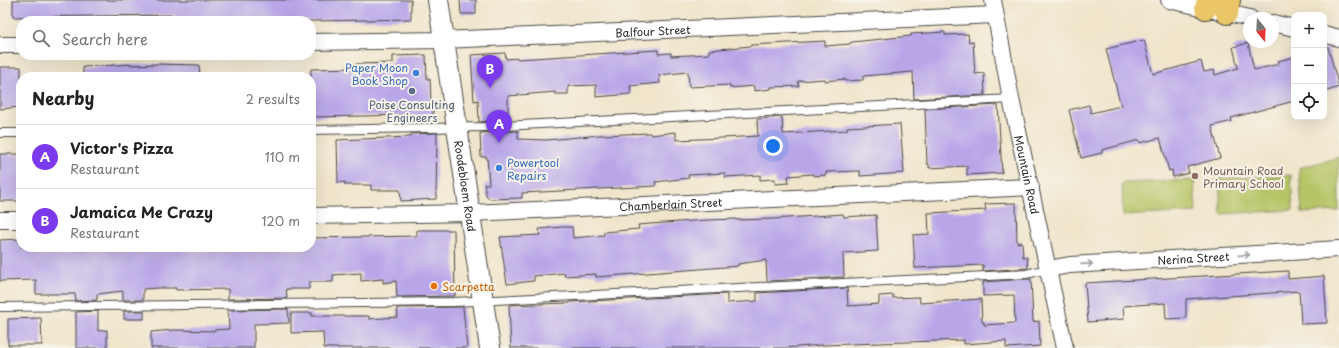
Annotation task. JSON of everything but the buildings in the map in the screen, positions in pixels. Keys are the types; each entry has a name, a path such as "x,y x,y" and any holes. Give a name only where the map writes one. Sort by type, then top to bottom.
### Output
{"street":[{"name":"Roodebloem Road","path":"438,0 490,348"},
{"path":"1169,0 1228,6 1243,14"},
{"name":"Balfour Street","path":"316,42 444,40 994,7"},
{"name":"Mountain Road","path":"994,7 1011,99 1065,348"},
{"path":"1279,24 1291,27"},
{"path":"1327,35 1339,38"},
{"path":"0,45 16,45"},
{"name":"Chamberlain Street","path":"316,216 470,213 1031,187"},
{"path":"0,220 16,220"},
{"name":"Nerina Street","path":"1048,269 1070,266 1339,249"}],"lane":[{"path":"316,130 457,127 1011,99"},
{"path":"0,133 16,133"},
{"path":"0,307 483,301 1026,274 1048,269"}],"green space":[{"path":"1339,157 1339,211 1302,213 1299,168"},
{"path":"1291,175 1293,210 1221,214 1219,179"},
{"path":"1194,180 1196,212 1123,216 1122,183"}],"place":[{"name":"Paper Moon Book Shop","path":"416,73"},
{"name":"Jamaica Me Crazy","path":"490,88"},
{"name":"Poise Consulting Engineers","path":"412,91"},
{"name":"Victor's Pizza","path":"499,143"},
{"name":"Powertool Repairs","path":"499,168"},
{"name":"Mountain Road Primary School","path":"1195,176"},
{"name":"Scarpetta","path":"434,286"}]}
